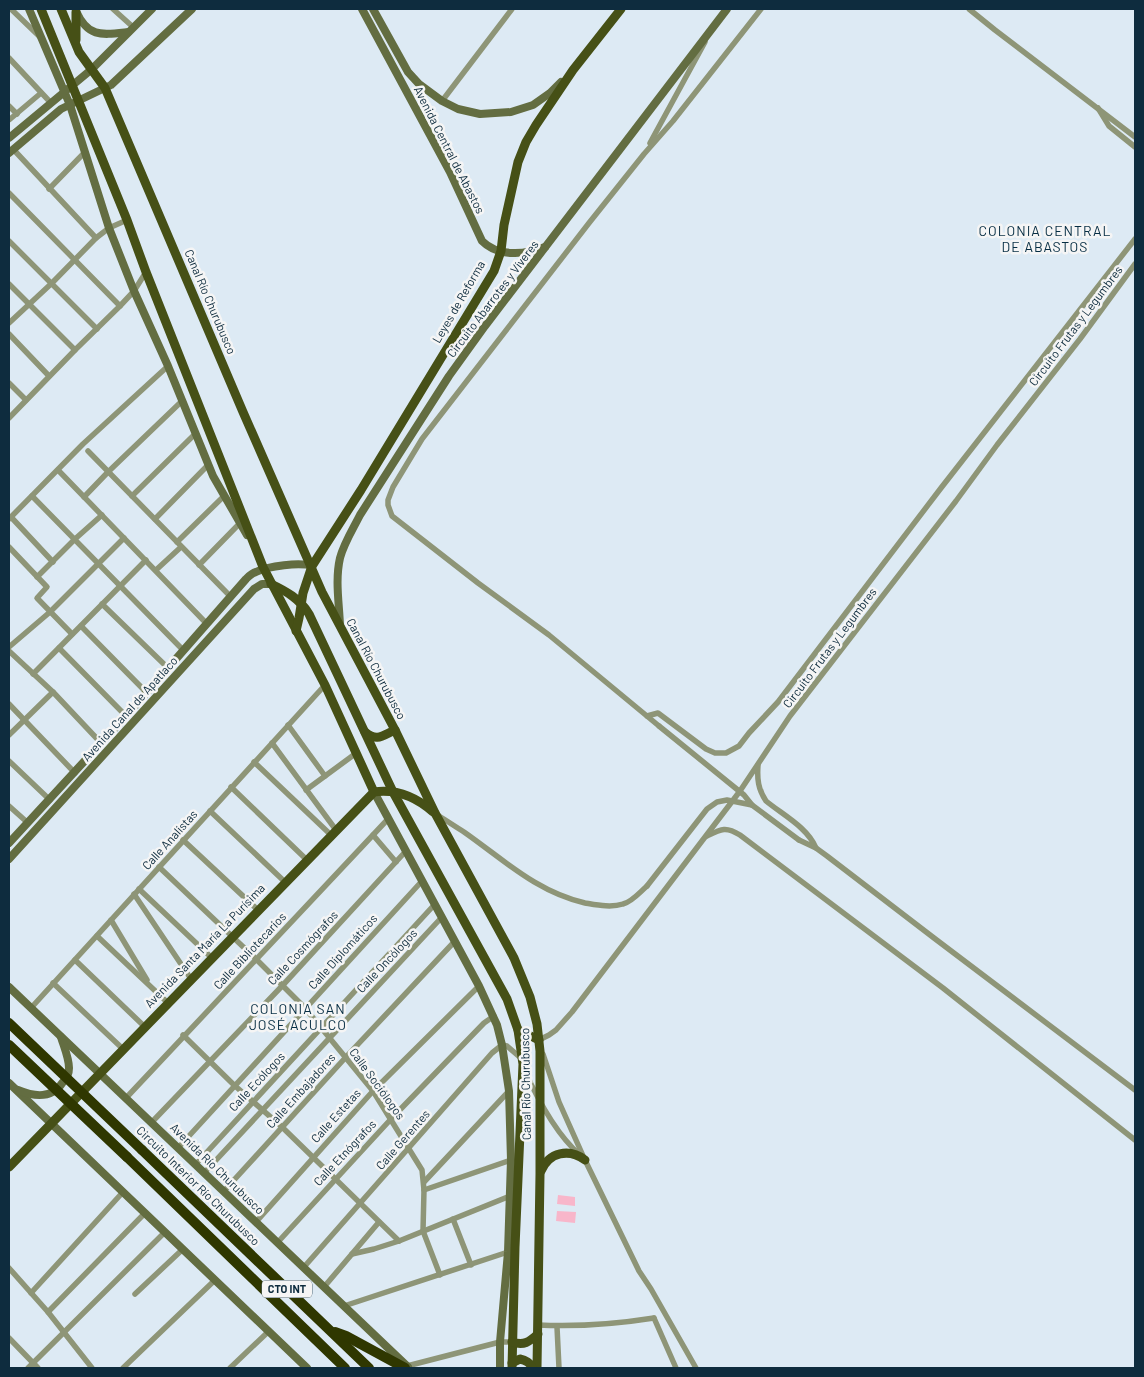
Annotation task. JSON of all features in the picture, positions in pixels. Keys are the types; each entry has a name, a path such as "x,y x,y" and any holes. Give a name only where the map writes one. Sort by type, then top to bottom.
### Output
{"highway":[{"name":"Circuito Interior Río Churubusco","path":"9,1023 369,1368"},
{"name":"CTO INT","path":"9,1044 345,1368"},
{"path":"330,1330 346,1336 407,1367"}],"main road":[{"name":"Canal Río Churubusco","path":"41,9 80,100 264,569 325,685 374,792"},
{"name":"Canal Río Churubusco","path":"61,9 82,58 105,88 322,592 364,669 435,813 520,970 533,1006 539,1040 540,1101 537,1368"},
{"name":"Leyes de Reforma","path":"296,631 301,603 312,566 361,490 494,271 501,251 518,162 526,142 573,70 621,9"},
{"path":"76,10 76,45"},
{"name":"Canal Río Churubusco","path":"271,584 301,603 312,619 393,792 506,999 518,1030 522,1062 512,1365"},
{"path":"363,730 370,736 377,738 394,730"},
{"path":"374,792 393,792 415,799 435,813"},
{"name":"Avenida Santa María La Purísima","path":"9,1167 374,792"},
{"path":"518,1030 539,1040"},
{"path":"540,1174 546,1162 558,1154 572,1153 585,1159"},
{"path":"512,1342 524,1344 530,1342 538,1330"},
{"path":"512,1365 514,1361 520,1359 526,1360 532,1368"}],"street":[{"path":"11,9 40,38"},
{"name":"Canal Río Churubusco","path":"29,9 70,104 109,228 134,291 168,366 208,465 224,496 255,547"},
{"path":"113,9 130,30"},
{"path":"9,138 92,69 152,9"},
{"path":"96,238 11,151 61,109 105,88 115,81 192,9"},
{"name":"Avenida Central de Abastos","path":"362,9 450,172 482,241 492,248 516,253 525,253 546,246"},
{"name":"Avenida Central de Abastos","path":"373,9 408,72 419,84 442,101 458,109 480,114 511,112 533,105 550,93 573,70"},
{"path":"442,101 512,9"},
{"name":"Circuito Abarrotes y Víveres","path":"341,629 338,571 341,556 360,515 449,376 485,326 727,9"},
{"path":"761,9 673,121 644,154 564,254 422,439 393,487 388,505 392,516 549,635 744,795 752,805 799,840 816,848 1135,1090"},
{"path":"969,9 1135,137"},
{"path":"76,10 84,24 102,35 130,30"},
{"path":"644,154 714,25"},
{"path":"9,58 50,103"},
{"path":"9,120 42,93"},
{"path":"9,106 17,114"},
{"path":"1097,106 1109,126 1135,147"},
{"path":"49,189 86,152"},
{"path":"9,193 120,306"},
{"path":"9,323 96,238 109,228 127,220"},
{"path":"646,716 658,713 715,754 731,752 739,746 778,702 941,488 1135,239"},
{"path":"9,241 97,329"},
{"name":"Circuito Frutas y Legumbres","path":"539,1040 549,1036 572,1012 705,838 758,766 790,716 997,445 1076,345 1135,264"},
{"path":"9,418 120,306 134,291 146,272"},
{"path":"9,284 75,350"},
{"path":"9,334 49,376"},
{"path":"53,562 10,518 83,444 168,366"},
{"path":"9,383 26,400"},
{"path":"84,497 182,401"},
{"path":"132,496 195,434"},
{"path":"88,450 230,596"},
{"path":"154,520 208,465"},
{"path":"58,470 207,624"},
{"path":"32,496 183,650"},
{"path":"156,570 224,496"},
{"path":"37,577 102,515"},
{"path":"199,565 240,523"},
{"path":"101,743 9,649 50,612 124,538"},
{"path":"9,547 47,587 37,598 72,634"},
{"path":"33,674 146,560"},
{"path":"264,569 300,564 312,566"},
{"name":"Avenida Canal de Apatlaco","path":"9,844 126,716 230,596 250,575 264,569"},
{"name":"Avenida Canal de Apatlaco","path":"9,859 254,588 262,584 271,584"},
{"path":"102,604 168,668"},
{"path":"81,626 146,692"},
{"path":"195,637 203,645"},
{"path":"59,648 126,716"},
{"name":"Calle Analistas","path":"31,1008 325,685"},
{"path":"9,736 53,692"},
{"path":"9,704 75,773"},
{"path":"288,725 325,776"},
{"path":"272,743 306,790 333,833"},
{"path":"306,790 355,754"},
{"path":"9,761 50,800"},
{"path":"254,762 333,833"},
{"path":"758,766 758,785 761,794 766,801 804,830 812,838 816,848"},
{"path":"231,787 307,860"},
{"name":"Canal Río Churubusco","path":"374,792 479,986 494,1016 502,1045 509,1091 511,1160 508,1252 500,1342 500,1368"},
{"path":"435,813 464,832 517,872 548,890 576,902 599,906 624,904 637,896 647,886 707,809 717,802 727,800 752,805"},
{"path":"9,806 28,823"},
{"path":"210,811 285,882"},
{"name":"Calle Bibliotecarios","path":"126,1098 183,1035 388,819"},
{"path":"705,838 724,828 732,829 943,988 1135,1140"},
{"path":"373,835 396,862"},
{"path":"183,840 258,910"},
{"name":"Calle Cosmógrafos","path":"152,1122 283,986 405,852"},
{"name":"Calle Sociólogos","path":"159,867 305,1008 373,1091 422,1170 424,1182 423,1231 440,1275"},
{"name":"Calle Diplomáticos","path":"178,1148 422,881"},
{"path":"139,889 212,958"},
{"path":"134,894 191,979"},
{"name":"Calle Ecólogos","path":"196,1164 435,904"},
{"name":"Calle Oncólogos","path":"204,1172 442,917"},
{"path":"111,920 150,985"},
{"path":"96,936 168,1003"},
{"name":"Calle Embajadores","path":"224,1191 346,1056 455,940"},
{"path":"74,960 145,1027"},
{"path":"54,983 123,1049"},
{"name":"Calle Estetas","path":"256,1222 373,1091 479,986"},
{"name":"Avenida Río Churubusco","path":"9,987 407,1367"},
{"name":"Calle Etnógrafos","path":"278,1242 390,1119 484,1023 494,1016"},
{"path":"183,1035 234,1085 282,1126 399,1241"},
{"path":"11,1086 30,1094 42,1096 52,1093 59,1088 66,1078 69,1066 61,1037"},
{"path":"539,1040 559,1102 585,1159 639,1271 696,1368"},
{"path":"502,1045 507,1046 522,1062 540,1101 559,1131 585,1159"},
{"name":"Calle Gerentes","path":"304,1267 485,1060 502,1045"},
{"path":"11,1086 308,1368"},
{"path":"424,1182 509,1091"},
{"path":"424,1190 511,1160"},
{"path":"32,1293 123,1192"},
{"path":"352,1254 399,1241 510,1196"},
{"path":"48,1312 145,1213"},
{"path":"453,1219 471,1265"},
{"path":"324,1287 379,1222"},
{"path":"28,1368 164,1232"},
{"path":"135,1294 183,1250"},
{"path":"344,1306 508,1252"},
{"path":"9,1268 48,1312 92,1368"},
{"path":"123,1368 215,1280"},
{"path":"654,1318 658,1310 662,1308"},
{"path":"538,1330 557,1326 628,1322 654,1318"},
{"path":"654,1318 676,1368"},
{"path":"557,1326 559,1368"},
{"path":"230,1368 269,1331"},
{"path":"9,1338 38,1368"},
{"path":"407,1367 500,1342 512,1342"}],"shaded area":[{"path":"558,1195 575,1197 575,1206 557,1204"},
{"path":"557,1211 576,1212 575,1223 556,1221"}],"district":[{"name":"COLONIA CENTRAL DE ABASTOS","path":"1045,240"},
{"name":"COLONIA SAN JOSÉ ACULCO","path":"298,1018"}]}
